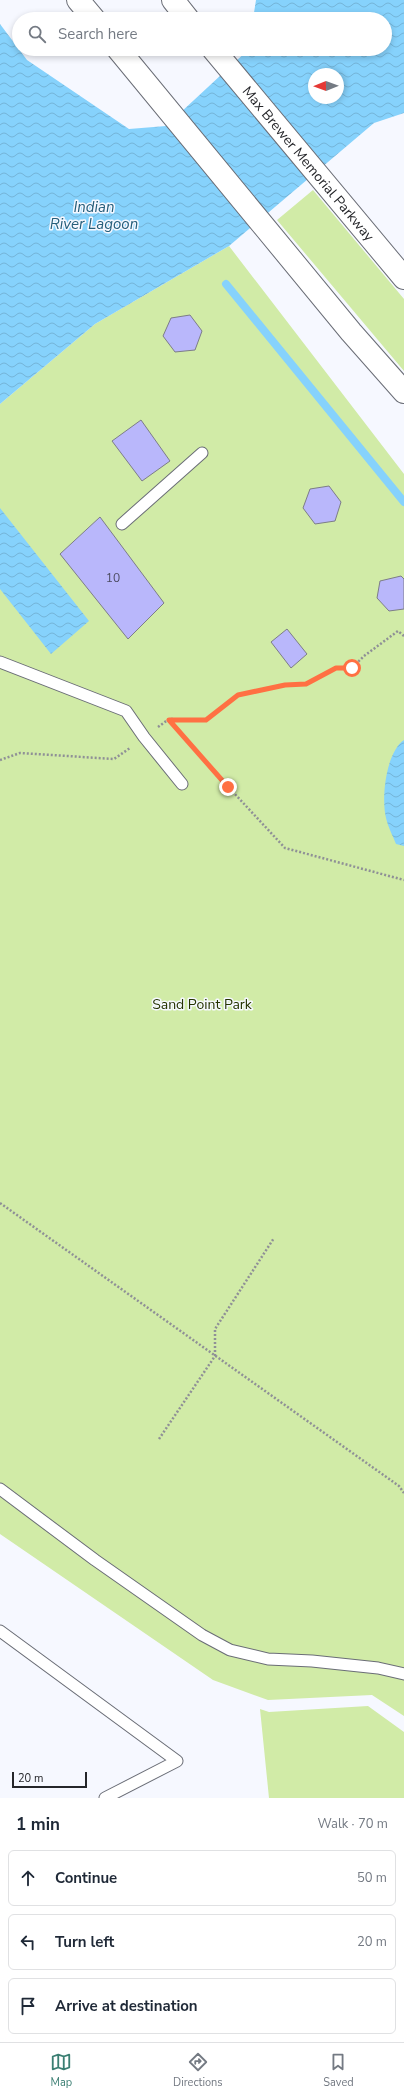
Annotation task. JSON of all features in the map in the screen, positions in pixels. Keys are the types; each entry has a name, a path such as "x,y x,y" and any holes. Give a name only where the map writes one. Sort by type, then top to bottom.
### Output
{"street":[{"path":"78,0 88,12"},
{"path":"173,0 182,12"},
{"path":"124,56 351,332 404,392"},
{"name":"Max Brewer Memorial Parkway","path":"219,56 404,278"}],"lane":[{"path":"122,524 202,453"},
{"path":"0,662 126,711 144,737 182,784"},
{"path":"0,1489 190,1626 230,1650 268,1659 312,1661 378,1668 404,1674"},
{"path":"0,1632 176,1761 105,1798"}],"path":[{"path":"0,760 20,753 114,759 169,720 206,720 238,695 285,685 306,684 336,668 352,668 364,656 398,631 404,636"},
{"path":"169,720 207,764 285,848 404,880"},
{"path":"0,1203 400,1486 404,1493"},
{"path":"159,1439 215,1356 214,1329 274,1238"}],"green space":[{"path":"313,190 404,299 404,371 277,220"},
{"name":"Sand Point Park","path":"229,246 404,474 404,1716 372,1695 268,1700 213,1680 0,1534 0,404 95,324"},
{"path":"368,1706 404,1732 404,1798 269,1798 260,1709 269,1712"}],"water":[{"name":"Indian River Lagoon","path":"256,0 404,0 404,113 374,123 229,246 95,324 0,404 0,24 12,40 12,56 24,56 27,60 129,129 166,126 241,56 392,56 392,12 254,12"},
{"path":"0,508 89,621 51,654 0,589"},
{"path":"404,740 404,846 396,844 386,818 384,799 386,776 389,765 393,754"}],"building":[{"path":"190,315 202,331 195,350 175,352 163,336 171,318"},
{"path":"141,420 170,461 142,481 112,441"},
{"path":"329,486 341,502 335,521 315,524 303,508 310,489"},
{"path":"100,517 164,603 128,639 60,554"},
{"path":"401,576 404,579 404,609 389,611 377,598 380,581"},
{"path":"287,629 307,654 291,668 271,642"}],"waterway":[{"path":"226,284 404,502"}],"route":[{"path":"228,787 169,720 206,720 238,695 285,685 306,684 336,668 352,668"}]}
